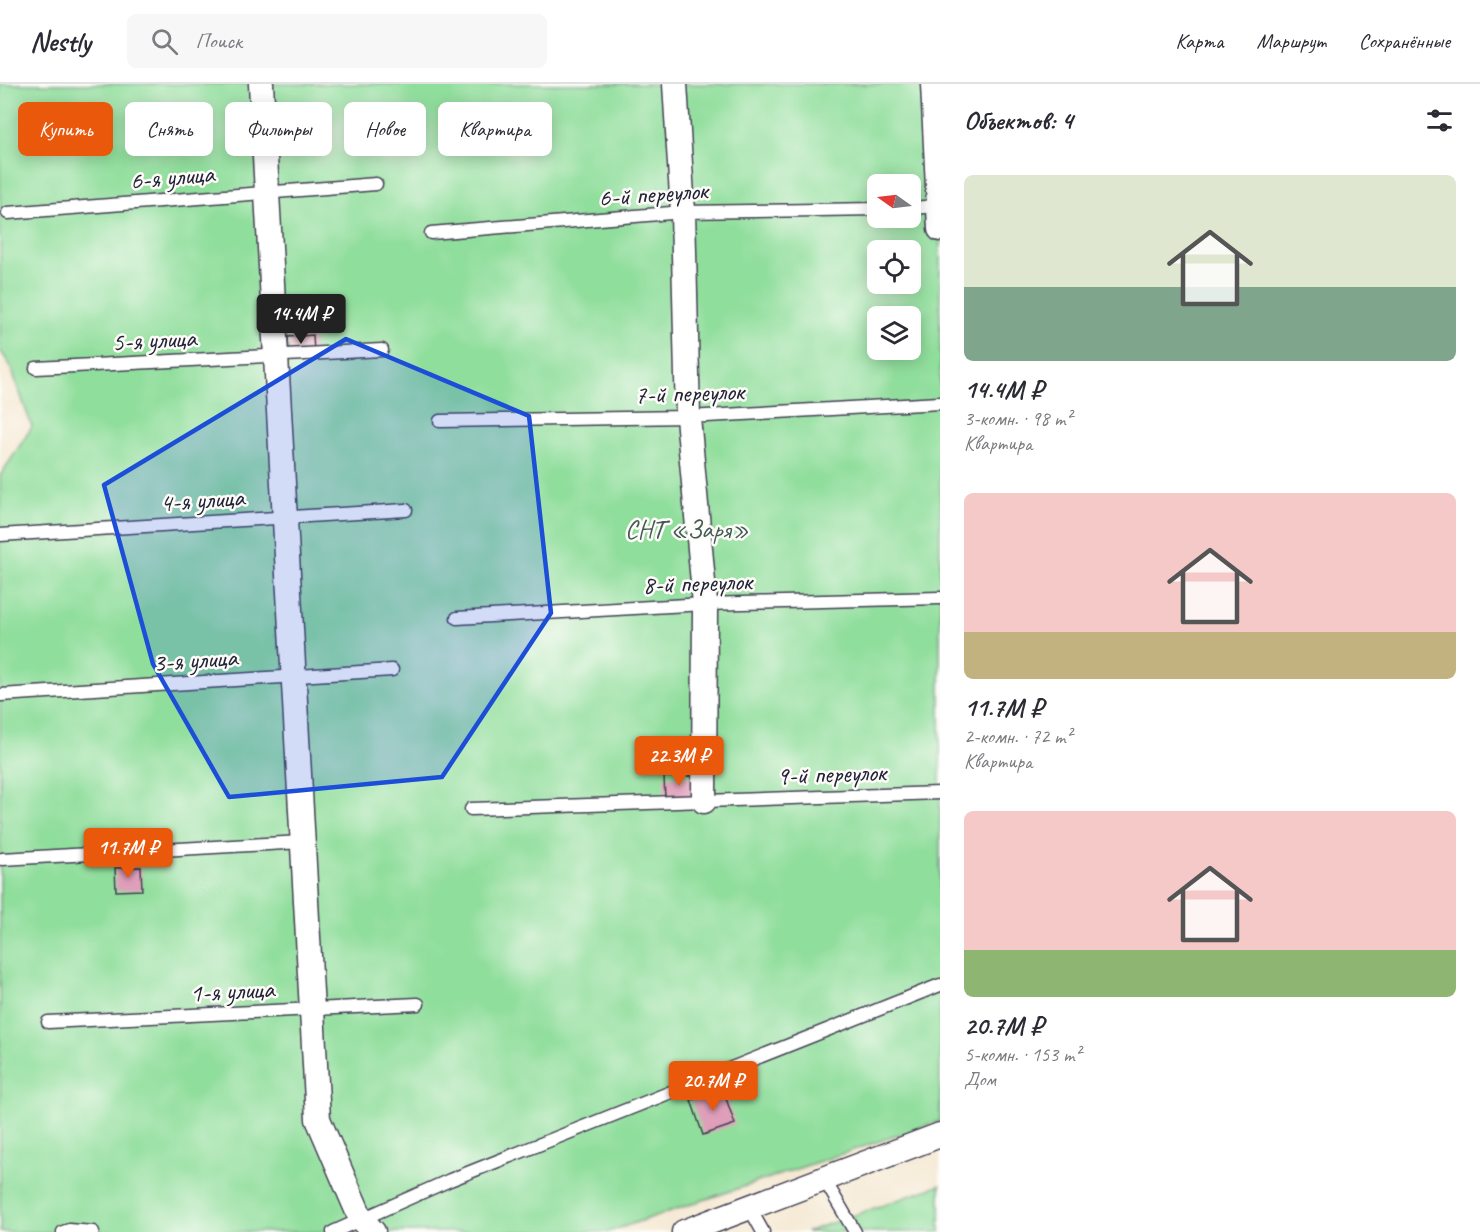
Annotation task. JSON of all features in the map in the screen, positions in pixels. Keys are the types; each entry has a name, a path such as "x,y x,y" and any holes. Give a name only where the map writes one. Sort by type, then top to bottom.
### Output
{"street":[{"path":"261,84 318,1119 367,1225"},
{"path":"675,84 683,212 688,417 705,604 704,801"},
{"path":"933,84 940,213"},
{"path":"684,1232 940,1135"}],"lane":[{"name":"6-я улица","path":"8,213 376,184"},
{"name":"6-й переулок","path":"431,233 683,212 867,209"},
{"path":"921,210 940,213"},
{"name":"5-я улица","path":"36,368 382,350"},
{"name":"7-й переулок","path":"440,421 688,417 940,403"},
{"name":"4-я улица","path":"0,536 406,510"},
{"name":"8-й переулок","path":"457,618 705,604 940,598"},
{"name":"3-я улица","path":"1,695 393,670"},
{"name":"9-й переулок","path":"471,808 940,793"},
{"path":"2,859 302,842"},
{"path":"333,1232 367,1225 461,1175 940,985"},
{"name":"1-я улица","path":"48,1022 418,1004"},
{"path":"824,1179 855,1232"},
{"path":"749,1207 763,1232"},
{"path":"63,1232 69,1230 93,1232"}],"highlighted area":[{"path":"346,339 529,416 551,613 442,777 229,797 153,664 104,485"}],"green space":[{"name":"СНТ «Заря»","path":"0,84 940,84 940,1121 608,1232 0,1232 0,476 32,427 10,365 0,350"},
{"path":"940,1185 940,1232 806,1232"}],"building":[{"path":"313,335 314,353 289,354 288,337"},
{"path":"693,776 694,797 665,798 664,777"},
{"path":"141,867 142,890 116,891 115,868"},
{"path":"723,1090 735,1124 703,1135 691,1100"}]}
